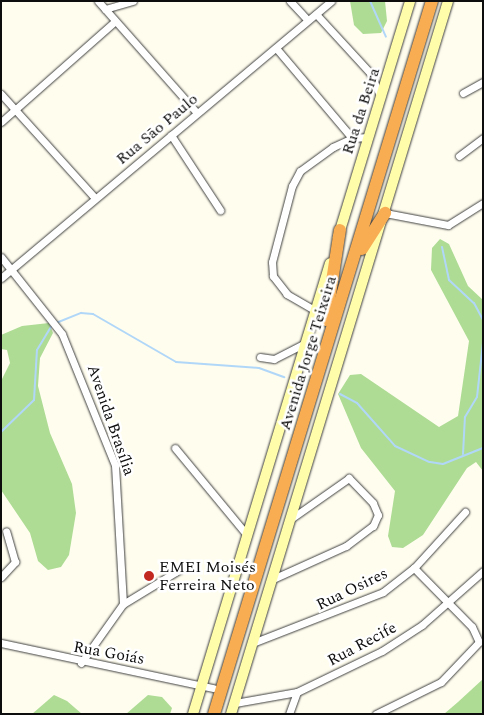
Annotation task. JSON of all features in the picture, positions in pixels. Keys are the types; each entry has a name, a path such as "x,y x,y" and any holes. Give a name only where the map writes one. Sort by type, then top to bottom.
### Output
{"highway":[{"name":"Avenida Jorge Teixeira","path":"205,714 208,686 321,316 423,1"},
{"name":"Avenida Jorge Teixeira","path":"214,714 432,1"},
{"path":"351,266 385,213"},
{"path":"321,316 340,230"}],"main road":[{"name":"Rua da Beira","path":"340,230 410,1"},
{"path":"233,709 275,578 342,346 385,213 448,1"},
{"path":"193,714 208,686 247,534 307,343 321,316"}],"street":[{"path":"98,1 197,113"},
{"path":"105,9 133,1"},
{"path":"290,1 308,20"},
{"name":"Rua São Paulo","path":"1,278 331,1"},
{"path":"316,14 365,68 381,98"},
{"path":"1,122 115,21"},
{"path":"276,48 352,138"},
{"path":"462,93 483,82"},
{"path":"1,94 95,198"},
{"path":"171,135 220,210"},
{"path":"321,316 293,299 272,276 272,262 294,180 333,147 352,138 368,137"},
{"path":"458,156 483,138"},
{"path":"385,213 448,225 483,203"},
{"name":"Avenida Brasília","path":"1,257 56,324 76,362 119,481 124,604"},
{"path":"260,357 274,359 307,343"},
{"path":"175,448 247,534"},
{"path":"275,578 329,556 373,526 377,510 349,478 292,518"},
{"name":"Rua Osires","path":"255,642 369,599 414,568 465,512"},
{"path":"1,577 15,564 10,551 6,530"},
{"path":"1,545 10,551"},
{"path":"81,664 124,604 188,565"},
{"path":"376,714 441,682 476,648 478,635 449,602 414,568"},
{"name":"Rua Recife","path":"233,709 297,692 394,644 449,602 483,570"},
{"name":"Rua Goiás","path":"1,643 81,664 208,686"},
{"path":"289,714 297,692"}],"green space":[{"path":"350,1 385,1 387,21 381,33 363,34 354,25"},
{"path":"440,239 449,244 468,286 483,300 483,471 476,462 467,468 423,535 403,548 392,547 388,536 395,491 361,448 338,394 350,375 361,374 439,427 458,416 469,341 431,270 432,248"},
{"path":"49,323 53,333 40,358 38,386 50,433 72,484 76,513 69,555 61,567 48,570 38,561 30,533 1,490 1,381 10,363 7,350 1,349 1,335 22,326"},
{"path":"483,679 483,714 444,714 458,702"},
{"path":"54,695 67,701 82,714 32,714"},
{"path":"148,695 162,697 172,708 170,714 126,714"}],"waterway":[{"path":"370,1 386,37"},
{"path":"442,247 449,280 474,303 483,320"},
{"path":"56,323 81,313 93,314 176,362 259,368 284,377"},
{"path":"1,432 34,400 37,350 52,325"},
{"path":"463,454 465,417 477,397 483,343"},
{"path":"340,394 357,403 395,446 430,462 443,464 483,448"}],"place":[{"name":"EMEI Moisés Ferreira Neto","path":"149,576"}]}
